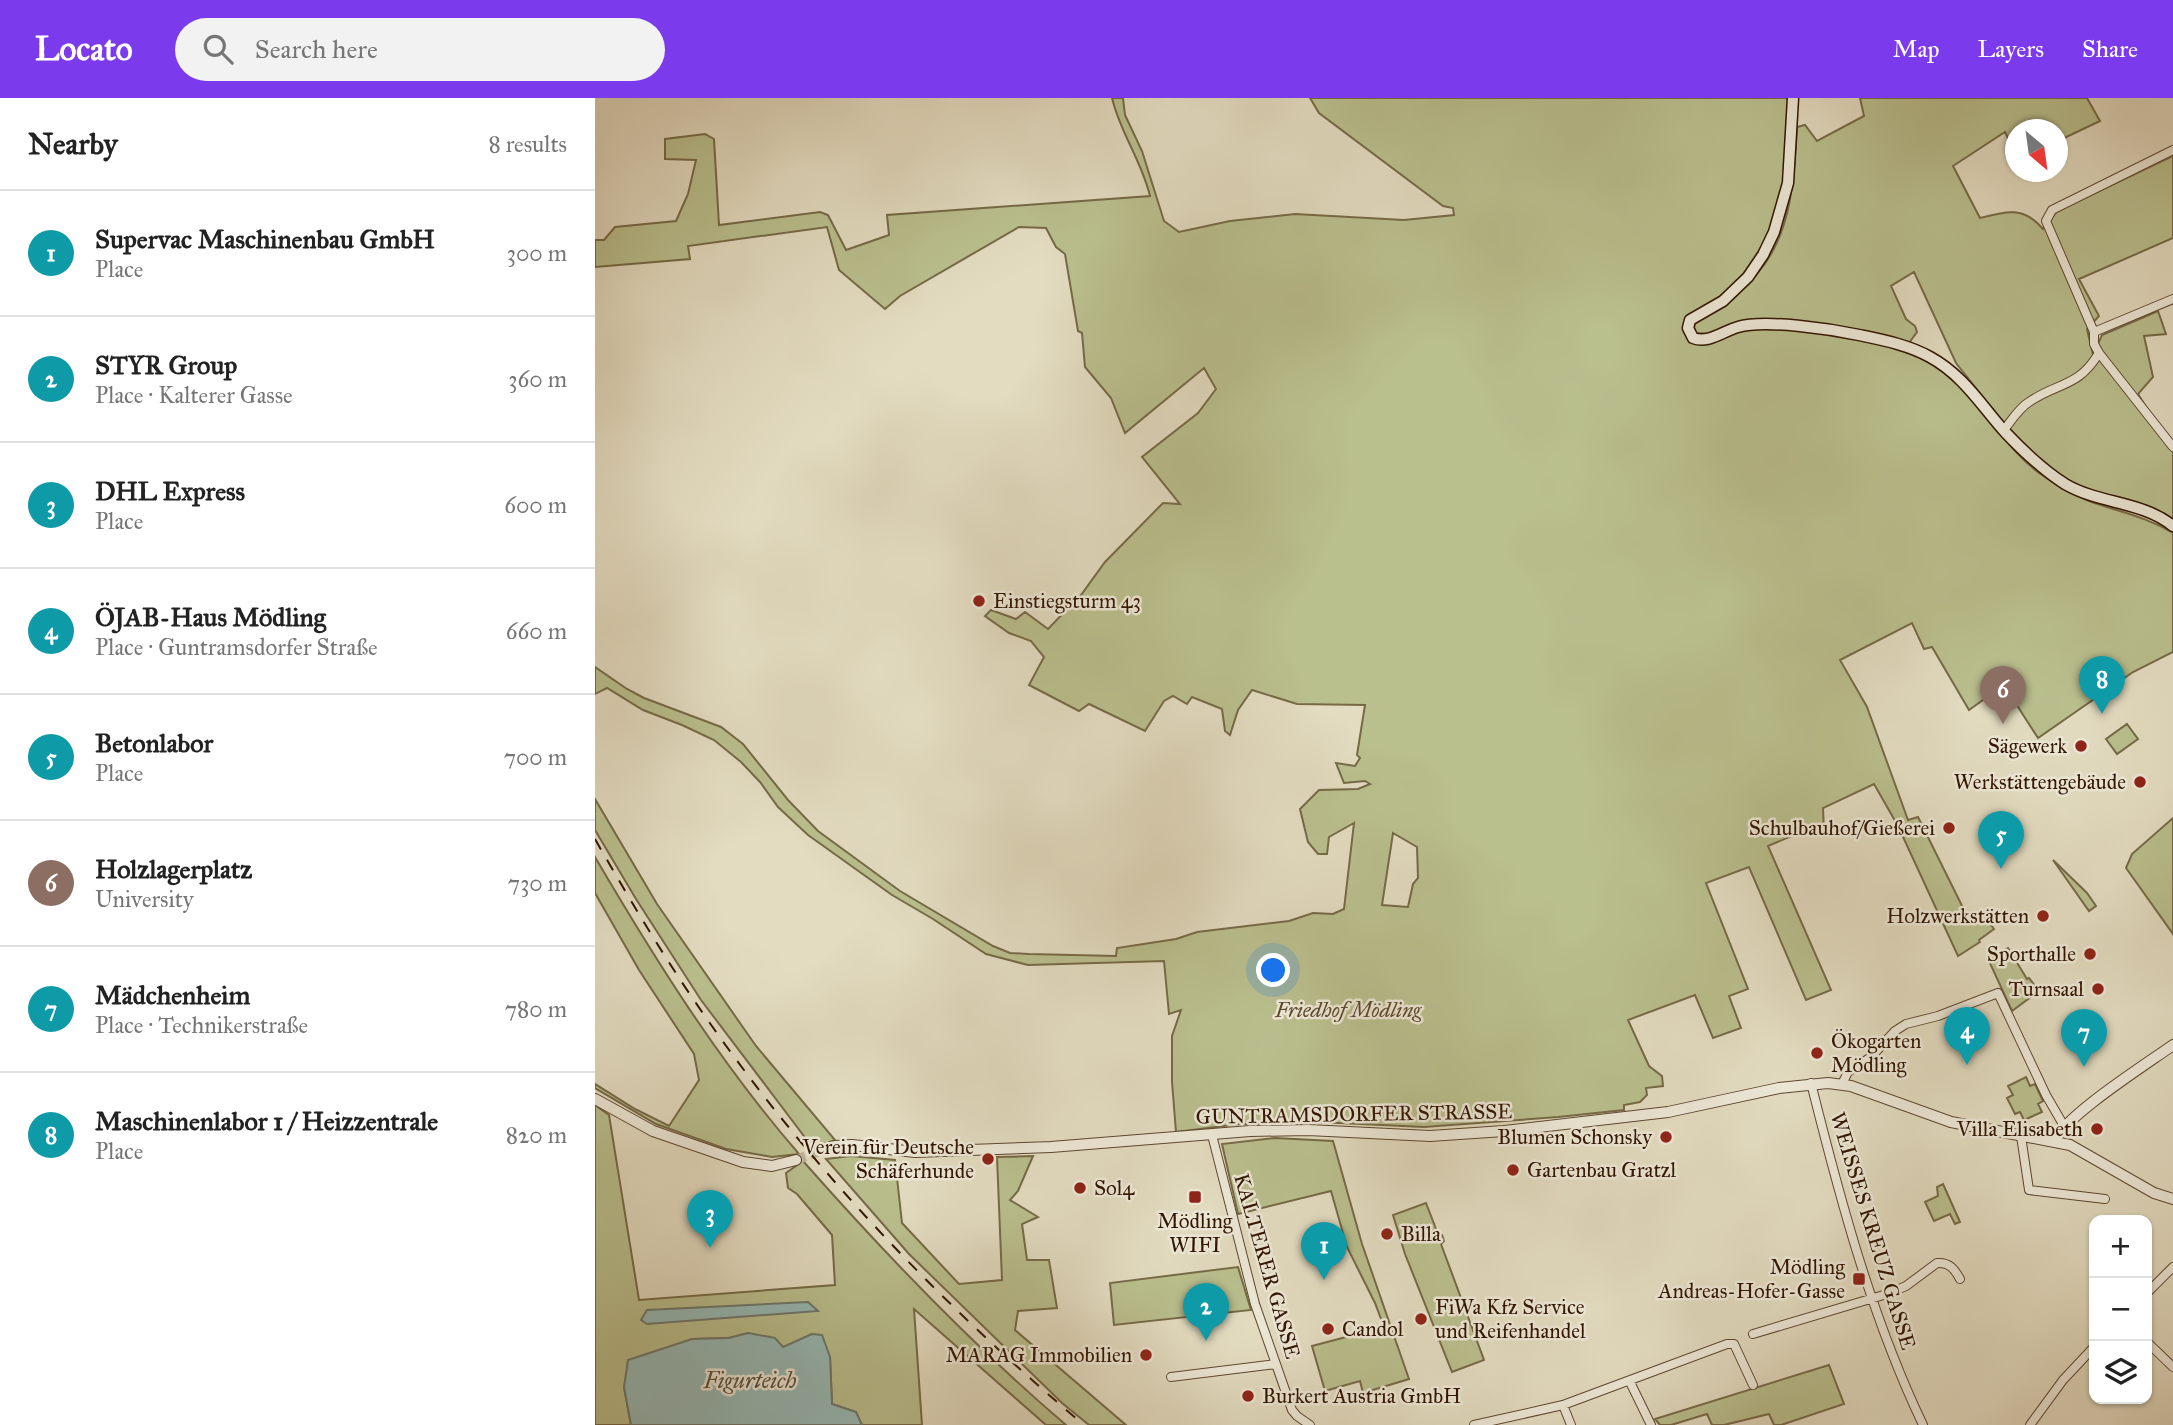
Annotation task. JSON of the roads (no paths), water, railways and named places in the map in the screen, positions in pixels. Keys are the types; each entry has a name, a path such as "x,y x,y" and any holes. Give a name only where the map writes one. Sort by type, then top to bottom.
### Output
{"main road":[{"path":"1793,98 1788,183 1775,232 1748,277 1723,301 1691,320 1688,328 1690,334 1696,340 1706,340 1746,325 1774,324 1856,335 1903,346 1930,356 1954,373 1971,389 2004,430 2036,461 2065,483 2088,496 2148,511 2173,526"}],"street":[{"path":"2173,150 2052,210 2046,221 2094,332 2094,344 2099,353 2173,447"},
{"path":"2094,332 2173,299"},
{"path":"2004,430 2028,402 2079,378 2099,353"},
{"path":"1842,1084 1848,1072 1871,1057 1895,1031 1906,1024 1938,1016 1999,993 2046,1095 2064,1126"},
{"path":"2055,1141 2064,1126 2173,1045"},
{"name":"GUNTRAMSDORFER STRASSE","path":"822,1150 852,1145 915,1152 1009,1149 1308,1130 1430,1136 1504,1131 1668,1112 1811,1083 1842,1084 1951,1122 2070,1145 2154,1193 2173,1199"},
{"name":"WEISSES KREUZ GASSE","path":"1811,1083 1871,1299 1901,1378 1923,1425"},
{"path":"595,1099 653,1131 724,1156 772,1166 796,1160"},
{"name":"KALTERER GASSE","path":"1212,1135 1255,1304 1290,1406 1297,1416 1310,1425"},
{"path":"2021,1136 2029,1190 2105,1199"},
{"path":"1753,1334 1906,1286 1937,1263 1948,1264 1960,1279"},
{"path":"2152,1288 2173,1267"},
{"path":"1475,1425 1563,1405 1727,1344 1734,1344 1753,1385"},
{"path":"2152,1347 2173,1367"},
{"path":"2030,1425 2063,1380 2089,1352"},
{"path":"1171,1377 1276,1364"},
{"path":"1630,1382 1651,1425"},
{"path":"1563,1405 1571,1425"}],"water":[{"path":"808,1302 818,1311 647,1324 641,1320 647,1310"},
{"name":"Figurteich","path":"748,1333 775,1338 783,1347 812,1334 822,1335 830,1357 832,1404 856,1412 862,1425 631,1425 624,1387 628,1360 692,1339 729,1338"}],"tunnel":[{"path":"796,1160 822,1150"}],"railway":[{"path":"595,839 692,997 748,1075 835,1183 930,1284 1084,1425"}],"place":[{"name":"Einstiegsturm 43","path":"979,601"},
{"name":"Maschinenlabor 1 / Heizzentrale","path":"2102,714"},
{"name":"Holzlagerplatz","path":"2003,724"},
{"name":"Sägewerk","path":"2081,746"},
{"name":"Werkstättengebäude","path":"2140,782"},
{"name":"Schulbauhof/Gießerei","path":"1949,828"},
{"name":"Betonlabor","path":"2001,869"},
{"name":"Holzwerkstätten","path":"2043,916"},
{"name":"Sporthalle","path":"2090,954"},
{"name":"Turnsaal","path":"2098,989"},
{"name":"Ökogarten Mödling","path":"1817,1053"},
{"name":"ÖJAB-Haus Mödling","path":"1967,1065"},
{"name":"Mädchenheim","path":"2084,1067"},
{"name":"Villa Elisabeth","path":"2097,1129"},
{"name":"Blumen Schonsky","path":"1666,1137"},
{"name":"Verein für Deutsche Schäferhunde","path":"988,1159"},
{"name":"Gartenbau Gratzl","path":"1513,1170"},
{"name":"Sol4","path":"1080,1188"},
{"name":"Mödling WIFI","path":"1195,1197"},
{"name":"Billa","path":"1387,1234"},
{"name":"DHL Express","path":"710,1248"},
{"name":"Mödling Andreas-Hofer-Gasse","path":"1859,1279"},
{"name":"Supervac Maschinenbau GmbH","path":"1324,1280"},
{"name":"FiWa Kfz Service und Reifenhandel","path":"1421,1319"},
{"name":"Candol","path":"1328,1329"},
{"name":"STYR Group","path":"1206,1341"},
{"name":"MARAG Immobilien","path":"1146,1355"},
{"name":"Burkert Austria GmbH","path":"1248,1396"}],"park label":[{"name":"Friedhof Mödling","path":"1348,1010"}]}
